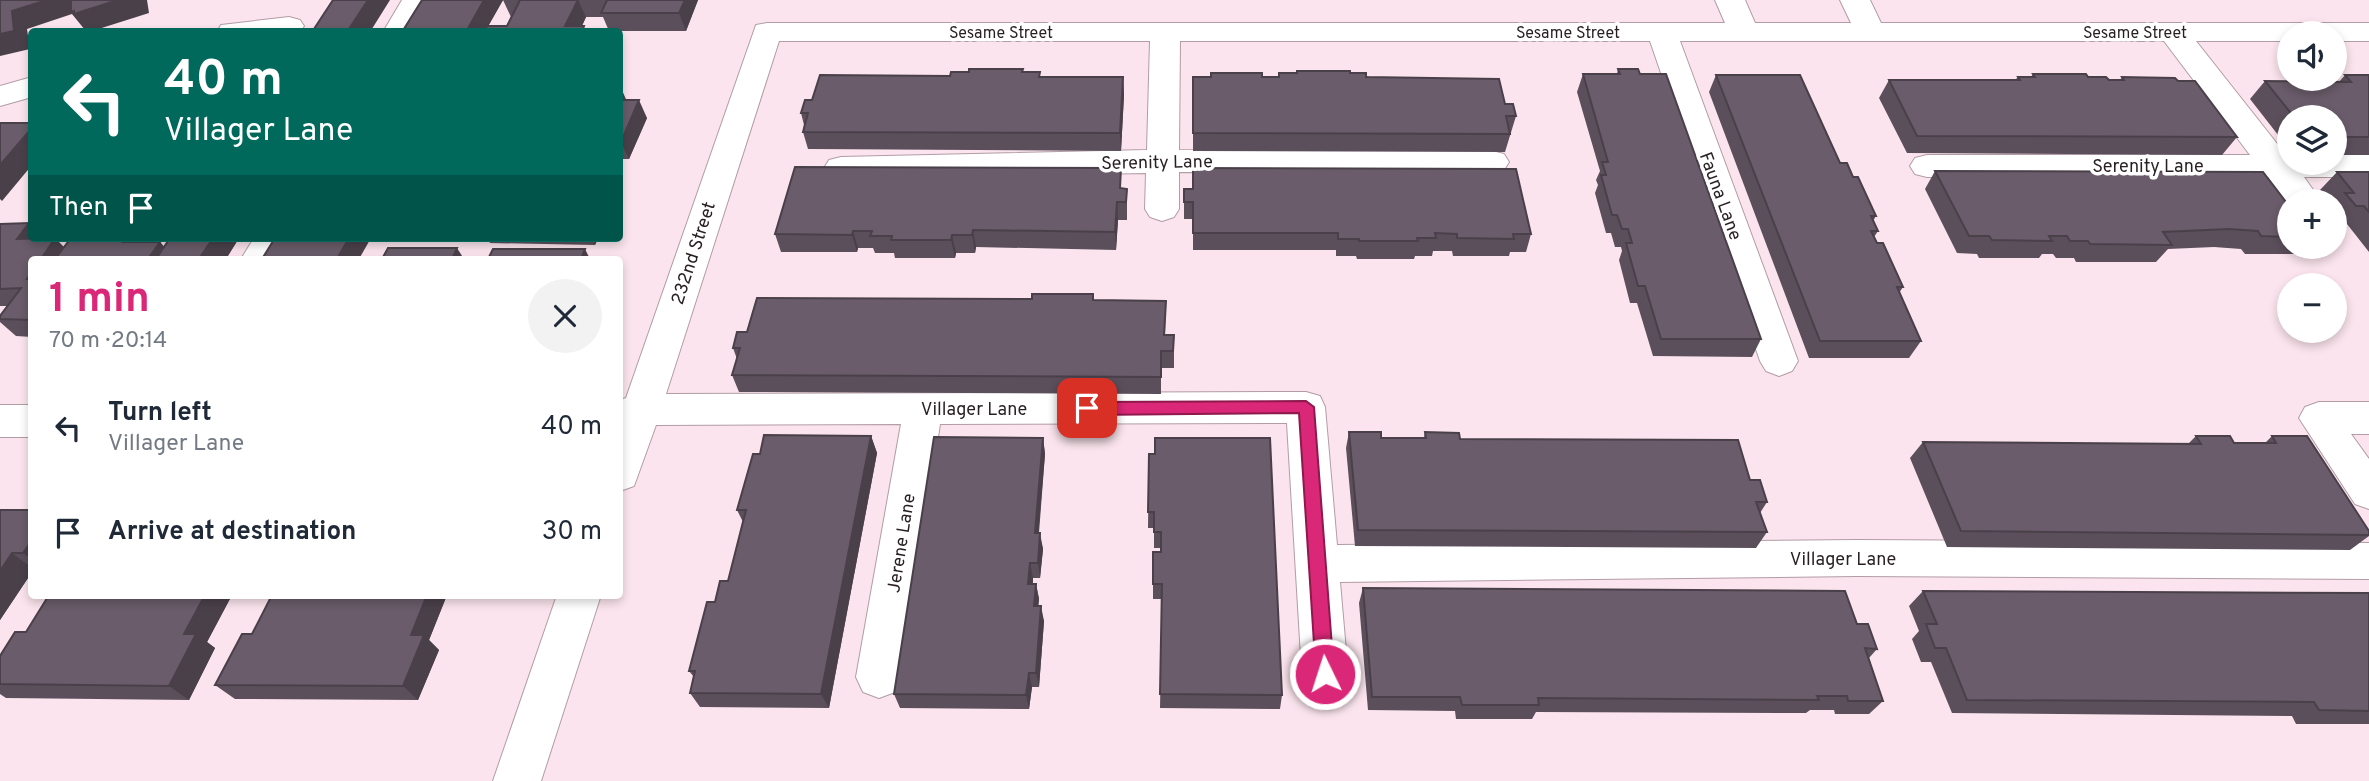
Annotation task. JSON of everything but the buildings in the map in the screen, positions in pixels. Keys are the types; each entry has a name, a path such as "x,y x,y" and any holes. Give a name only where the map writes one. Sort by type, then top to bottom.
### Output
{"street":[{"path":"400,28 417,0"},
{"path":"1730,0 1744,32"},
{"path":"1855,0 1871,33"},
{"path":"270,28 289,26"},
{"name":"Sesame Street","path":"767,32 2369,32"},
{"name":"232nd Street","path":"623,455 630,412 767,32"},
{"path":"1162,209 1165,32"},
{"name":"Fauna Lane","path":"1662,32 1779,361"},
{"path":"2173,32 2277,166"},
{"path":"0,96 28,88"},
{"name":"Serenity Lane","path":"822,168 1164,162 1492,162"},
{"name":"Serenity Lane","path":"1927,166 2277,166"},
{"name":"Serenity Lane","path":"2347,166 2369,166"},
{"path":"2284,175 2295,189"},
{"name":"Villager Lane","path":"630,412 1306,407 1318,564 1843,558 2369,561"},
{"name":"Jerene Lane","path":"879,677 923,409"},
{"path":"2369,418 2319,418 2369,492"},
{"path":"0,421 28,421"},
{"path":"1318,564 1325,674"},
{"path":"517,781 578,599"}],"route":[{"path":"1087,408 1306,407 1325,674"}]}
